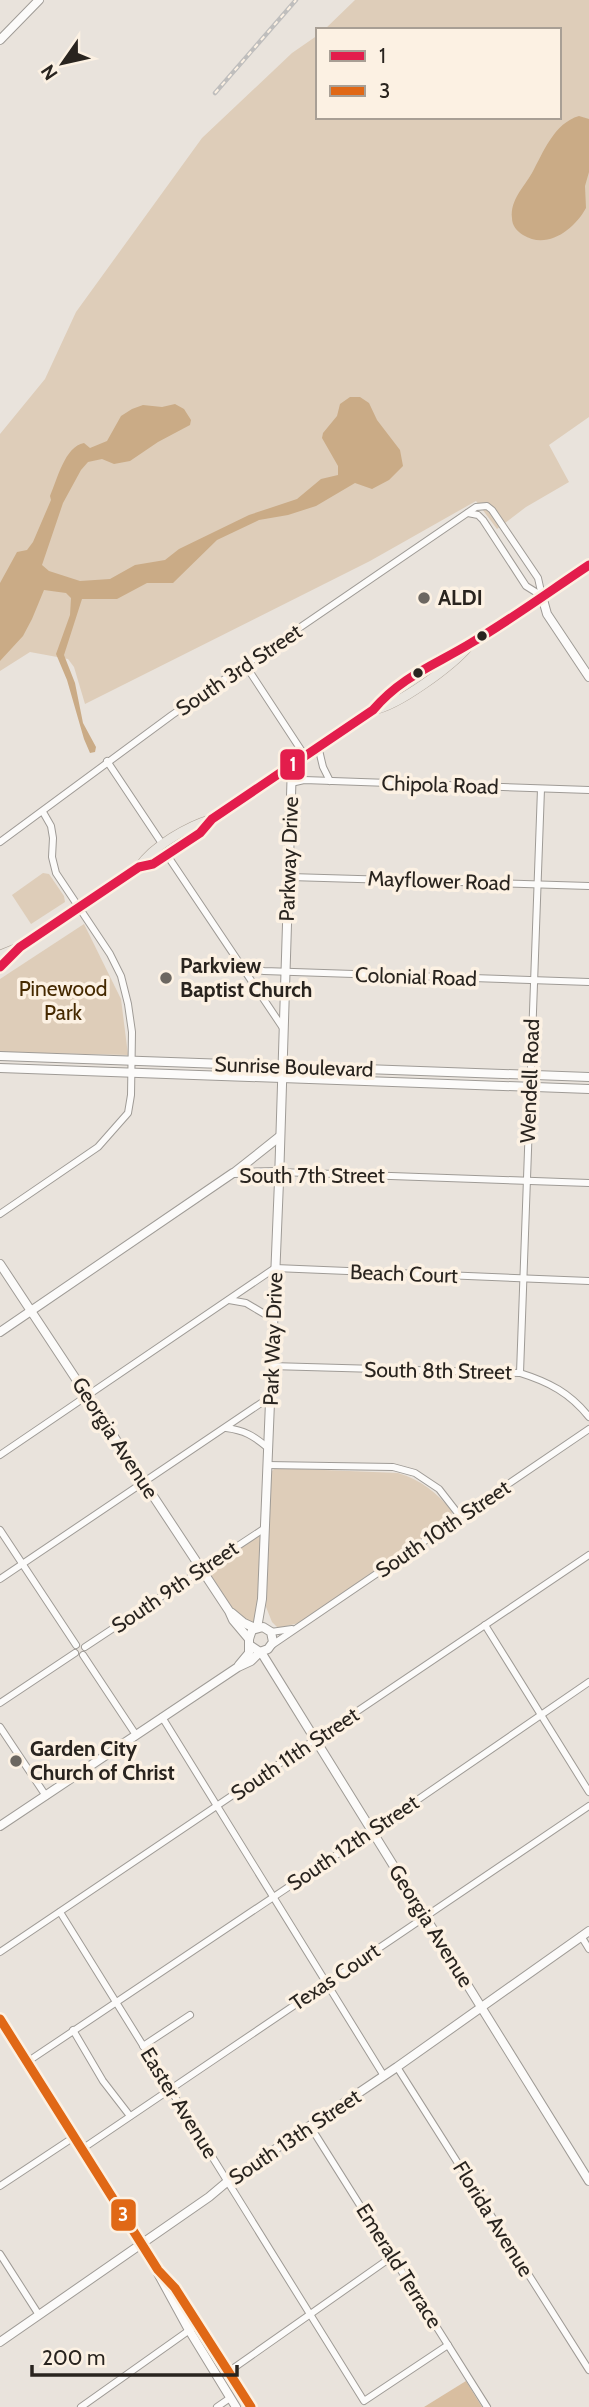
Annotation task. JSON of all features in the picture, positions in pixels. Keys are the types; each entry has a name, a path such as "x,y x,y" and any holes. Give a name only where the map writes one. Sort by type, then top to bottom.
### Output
{"main road":[{"path":"0,967 20,947 139,867 153,864 200,833 212,819 373,710 387,707 457,660 469,645 589,565"},
{"path":"139,867 146,856 194,824 212,819"},
{"path":"0,955 20,947"}],"street":[{"path":"0,40 39,0"},
{"name":"South 3rd Street","path":"0,842 107,761 481,505 492,510 500,521 538,578 542,596"},
{"path":"468,513 478,515 483,520 526,586 542,596 547,614 589,677"},
{"path":"246,666 305,756"},
{"path":"318,747 330,781"},
{"path":"107,761 163,845"},
{"name":"Parkway Drive","path":"281,1079 292,764"},
{"name":"Chipola Road","path":"291,783 304,780 589,790"},
{"name":"Wendell Road","path":"520,1373 541,789"},
{"path":"0,1214 98,1147 128,1113 131,1095 132,1032 121,976 110,954 53,866 51,826 43,812"},
{"path":"167,855 283,1028"},
{"name":"Mayflower Road","path":"290,877 589,886"},
{"name":"Colonial Road","path":"243,968 285,972 589,982"},
{"name":"Sunrise Boulevard","path":"0,1056 589,1077"},
{"name":"Sunrise Boulevard","path":"0,1068 589,1089"},
{"name":"Park Way Drive","path":"250,1642 262,1599 281,1079"},
{"path":"233,1173 279,1137"},
{"name":"South 7th Street","path":"0,1332 233,1173 279,1172 589,1183"},
{"name":"Georgia Avenue","path":"0,1264 250,1642"},
{"path":"0,1455 275,1268"},
{"name":"Beach Court","path":"275,1268 589,1281"},
{"path":"229,1300 253,1306 273,1319"},
{"name":"South 8th Street","path":"271,1366 520,1373 546,1381 564,1391 589,1417"},
{"path":"0,1579 270,1397"},
{"path":"226,1428 242,1430 256,1436 268,1448"},
{"name":"South 10th Street","path":"0,1826 237,1667 251,1661 589,1429"},
{"path":"267,1465 393,1467 415,1473 439,1489 460,1516"},
{"name":"South 9th Street","path":"85,1647 265,1528"},
{"path":"0,1531 76,1645 75,1653 0,1703"},
{"name":"South 11th Street","path":"0,1952 589,1555"},
{"name":"Park Way Drive","path":"262,1599 273,1639 265,1649"},
{"name":"Georgia Avenue","path":"229,1611 247,1625 256,1628"},
{"path":"485,1625 589,1792"},
{"path":"256,1628 270,1631"},
{"name":"South 10th Street","path":"270,1631 297,1628"},
{"path":"250,1642 265,1649"},
{"name":"South 10th Street","path":"237,1667 249,1653 250,1642"},
{"path":"76,1645 85,1647 83,1655 136,1735"},
{"name":"Georgia Avenue","path":"265,1649 273,1671 315,1742 588,2177"},
{"path":"75,1653 83,1655"},
{"name":"South 12th Street","path":"27,2062 589,1682"},
{"path":"162,1717 384,2076"},
{"path":"0,1727 46,1796"},
{"name":"Texas Court","path":"82,2149 589,1806"},
{"name":"Easter Avenue","path":"60,1912 364,2401 448,2345"},
{"name":"South 13th Street","path":"0,2342 589,1931"},
{"path":"581,1936 589,1949"},
{"path":"143,2046 190,2015"},
{"path":"0,2019 158,2270 189,2330 236,2407"},
{"path":"73,2030 103,2081 130,2116"},
{"name":"Florida Avenue","path":"397,2067 589,2370"},
{"name":"Emerald Terrace","path":"310,2126 487,2407"},
{"path":"0,2186 74,2137"},
{"path":"0,2254 39,2315"},
{"path":"228,2372 393,2256"},
{"path":"158,2270 175,2288 250,2407"},
{"path":"81,2407 198,2324"},
{"path":"217,2407 230,2398"},
{"path":"92,2399 96,2407"}],"green space":[{"path":"355,0 589,0 589,417 549,445 569,482 526,507 497,529 476,501 370,561 85,704 74,667 68,659 30,652 0,671 0,434 45,379 76,312 202,138 292,53 316,36 316,119 561,119 561,28 326,28"},
{"path":"43,873 49,874 64,896 65,902 31,924 12,895"},
{"name":"Pinewood Park","path":"84,924 121,999 128,1055 0,1052 0,979"},
{"path":"275,1468 398,1473 414,1479 434,1492 452,1511 451,1518 299,1623 278,1628 272,1622 266,1607 271,1472"},
{"path":"261,1534 259,1601 254,1625 233,1609 207,1569"}],"shaded area":[{"path":"579,116 589,119 586,208 574,224 559,235 550,239 532,239 515,228 512,211 515,200 556,132"},
{"path":"350,397 360,397 369,403 377,420 400,450 403,466 389,480 372,489 355,483 316,506 259,520 217,540 173,583 147,583 117,599 82,599 64,655 75,683 83,723 96,747 95,752 90,753 56,654 70,615 71,598 66,593 44,590 23,636 0,661 0,583 17,552 27,550 33,542 59,473 72,450 84,443 90,448 107,441 121,416 143,405 162,407 175,404 184,409 191,420 190,425 130,461 114,464 102,459 88,462 63,503 42,565 49,571 80,581 110,579 135,565 165,560 179,549 249,515 297,499 321,479 338,475 338,466 322,438 337,416 340,404"},
{"path":"466,2381 482,2407 424,2407"}],"railway":[{"path":"215,93 296,0"}],"transit line":[{"name":"1","path":"0,967 20,947 139,867 153,864 200,833 212,819 373,710 395,688 516,615 589,565"},
{"name":"3","path":"0,2019 158,2270 175,2288 251,2407"}],"place":[{"name":"ALDI","path":"424,598"},
{"name":"Parkview Baptist Church","path":"166,978"},
{"name":"Garden City Church of Christ","path":"16,1761"}]}
